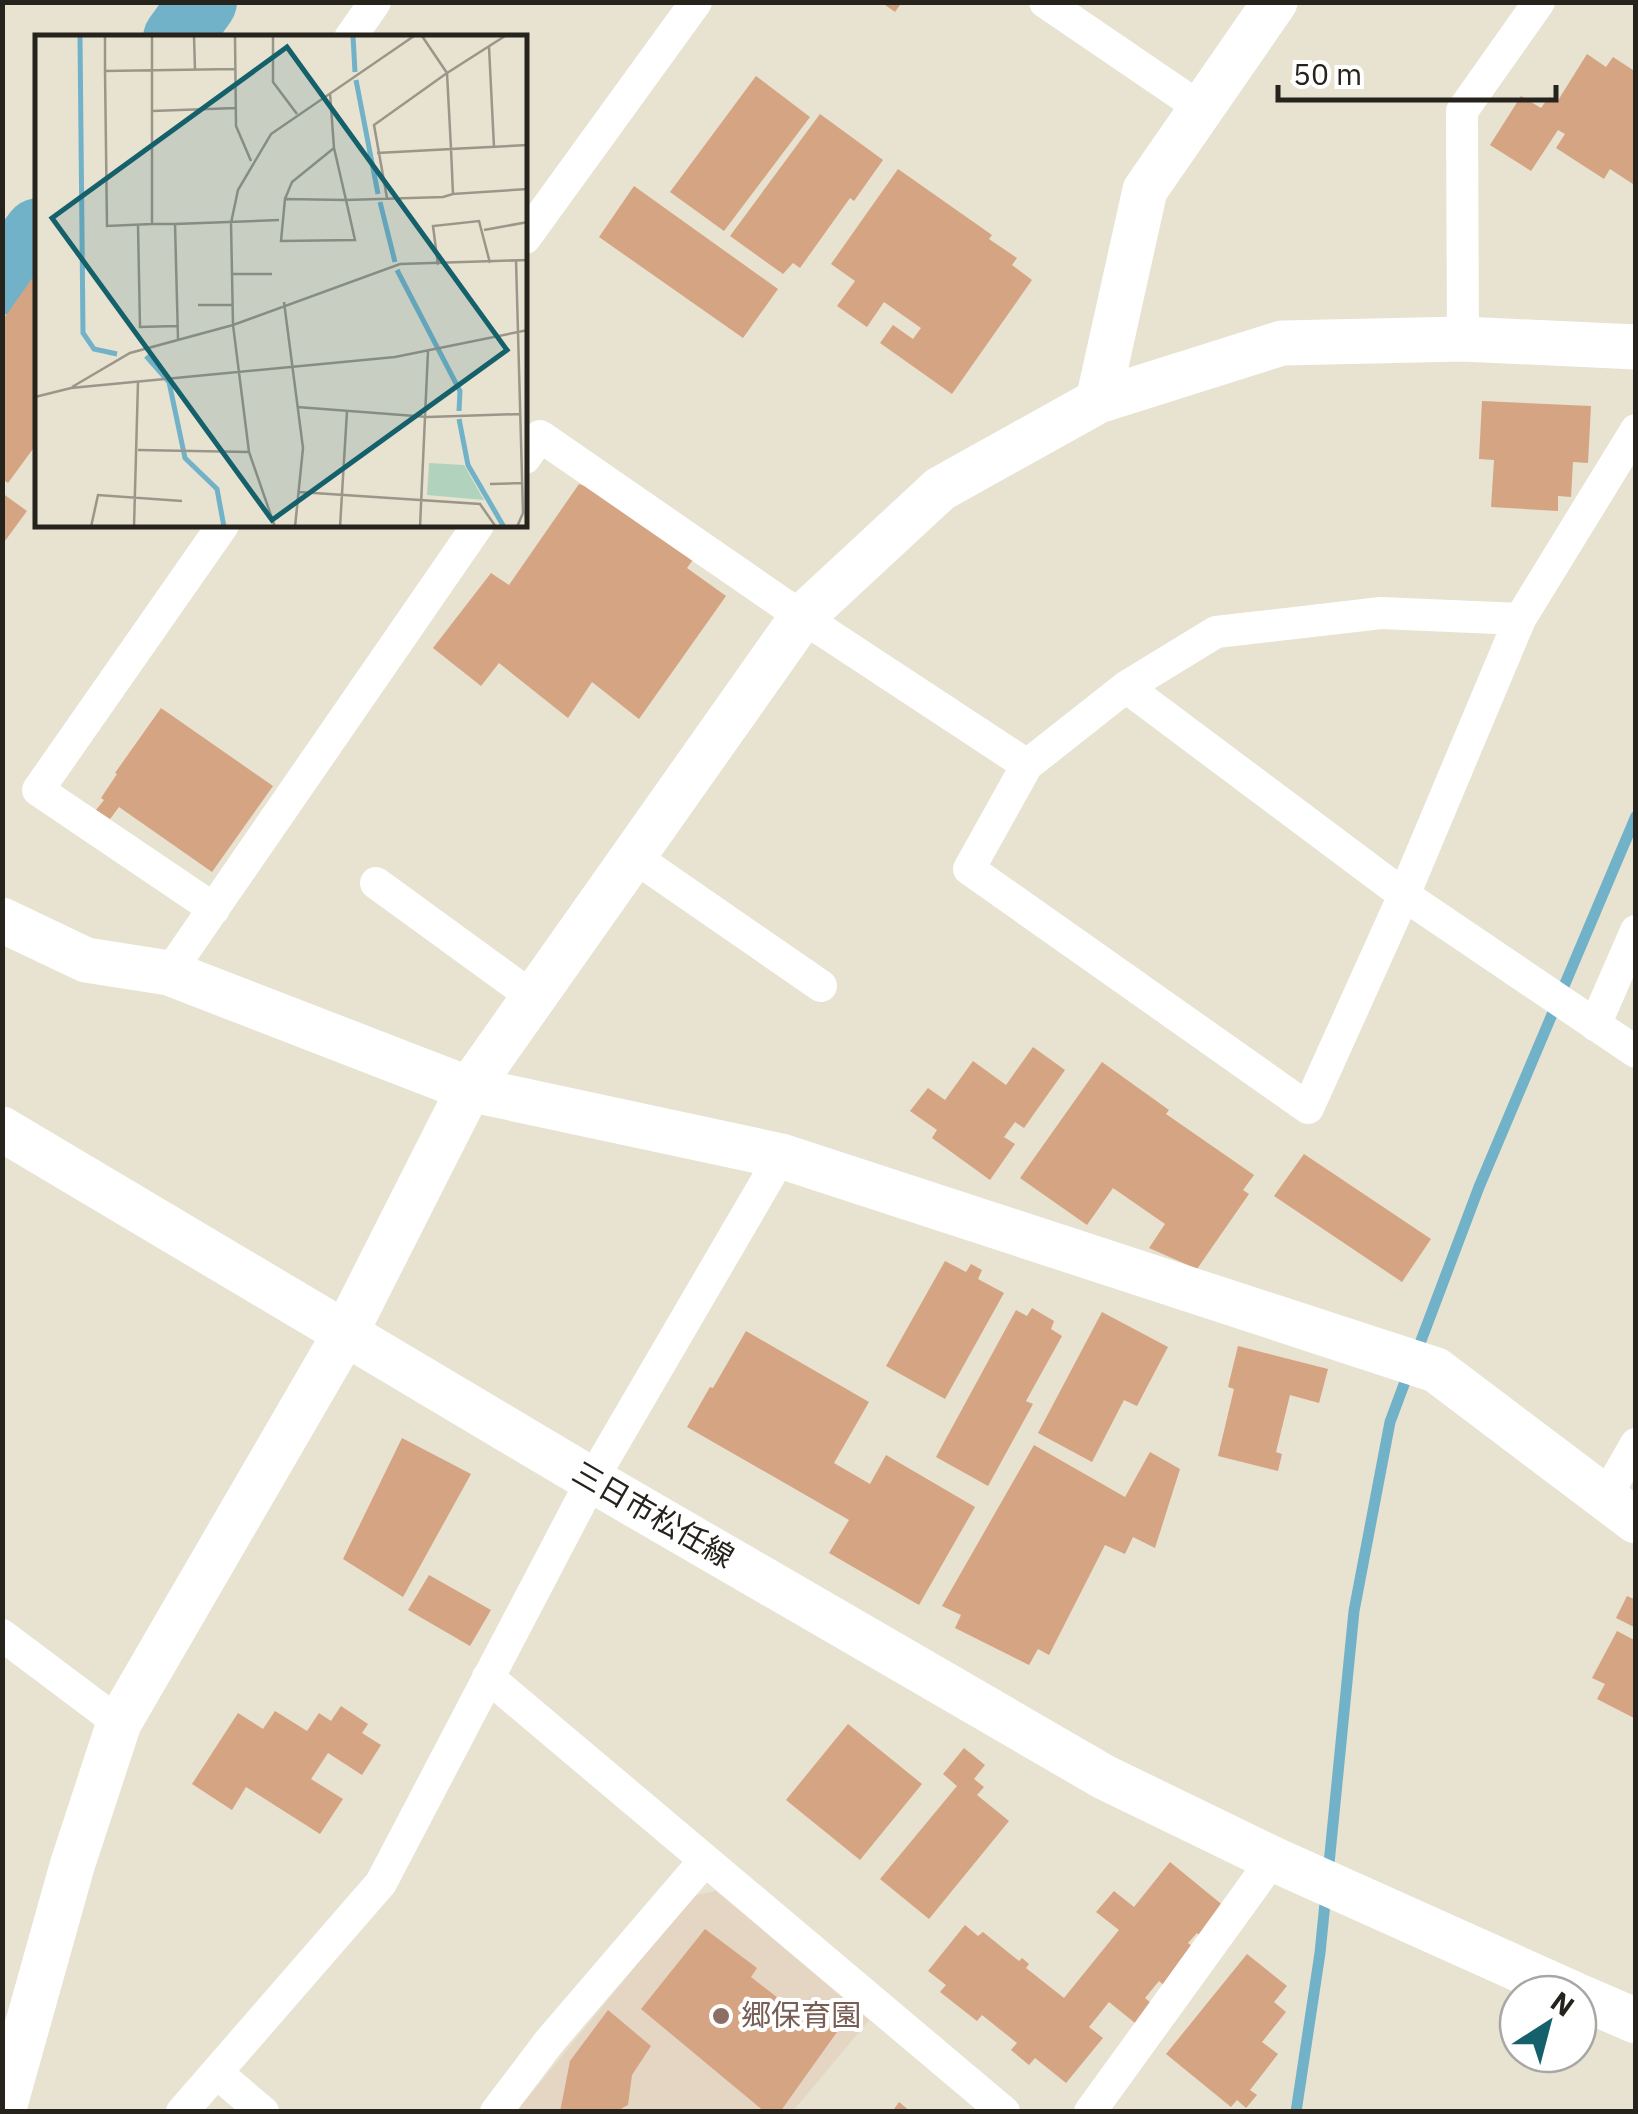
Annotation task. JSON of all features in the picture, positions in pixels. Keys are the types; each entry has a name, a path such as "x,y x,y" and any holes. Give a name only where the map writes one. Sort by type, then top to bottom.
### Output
{"street":[{"path":"352,35 375,2"},
{"path":"528,234 696,2"},
{"path":"1045,2 1202,108"},
{"path":"1098,401 1146,190 1275,2"},
{"path":"1464,339 1462,111 1539,2"},
{"path":"3,2112 72,1866 119,1723 346,1332 469,1089 802,618 940,489 1098,401 1282,343 1464,339 1636,347"},
{"path":"1520,619 1381,613 1216,632 1126,686 1027,765 970,869 1308,1108 1404,895 1520,619 1636,430"},
{"path":"530,440 1027,765"},
{"path":"214,909 38,790 220,528"},
{"path":"169,973 476,528"},
{"path":"1126,686 1404,895 1636,1052"},
{"path":"633,856 821,986"},
{"path":"376,883 534,998"},
{"path":"2,920 86,960 169,973 469,1089 781,1156 1436,1370 1620,1510 1636,1444"},
{"path":"1584,1016 1636,931"},
{"name":"三日市松任線","path":"5,1131 592,1480 1104,1777 1529,1974"},
{"path":"182,2112 381,1883 592,1480 781,1156"},
{"path":"2,1634 119,1723"},
{"path":"488,1677 1004,2112"},
{"path":"496,2112 549,2042 705,1860"},
{"path":"1090,2112 1312,1876"},
{"name":"三日市松任線","path":"1598,2005 1636,2021"},
{"path":"217,2073 262,2112"}],"shaded area":[{"path":"716,1891 869,2020 793,2111 516,2112 693,1896"}],"building":[{"path":"881,2 902,2 895,12"},
{"path":"1587,54 1606,67 1613,57 1636,72 1636,186 1610,169 1604,179 1556,148 1565,134 1558,130 1531,171 1490,145 1521,96 1541,108 1549,97 1557,102"},
{"path":"756,76 810,117 724,231 670,192"},
{"path":"820,114 883,160 854,201 850,198 800,268 793,263 783,274 730,236"},
{"path":"898,169 992,235 989,239 1017,258 1012,265 1032,280 952,394 880,343 893,325 913,339 921,328 884,302 867,327 837,306 855,281 831,264"},
{"path":"634,186 778,289 743,338 599,237"},
{"path":"35,274 35,446 8,483 2,479 2,321"},
{"path":"1482,401 1591,406 1588,463 1573,462 1571,497 1558,496 1558,511 1491,507 1494,460 1479,459"},
{"path":"579,484 601,491 695,557 687,568 726,596 639,719 592,682 568,718 499,663 481,686 433,648 491,573 509,585"},
{"path":"2,493 27,511 2,545"},
{"path":"161,708 273,786 212,872 119,807 110,819 96,810 115,773"},
{"path":"1033,1047 1065,1070 1024,1128 1015,1122 1004,1137 1015,1144 990,1180 932,1138 937,1130 910,1111 928,1088 945,1100 973,1061 1006,1085"},
{"path":"1102,1062 1169,1110 1166,1114 1254,1175 1243,1190 1249,1194 1197,1269 1149,1248 1165,1224 1113,1188 1087,1225 1020,1178"},
{"path":"1304,1154 1431,1239 1402,1282 1274,1196"},
{"path":"945,1261 966,1272 971,1264 982,1270 978,1279 1004,1293 945,1399 886,1366"},
{"path":"1032,1308 1054,1321 1051,1329 1062,1336 1026,1401 1033,1404 988,1486 936,1457 1016,1310 1027,1316"},
{"path":"1102,1312 1168,1347 1137,1406 1124,1400 1092,1462 1038,1433"},
{"path":"746,1331 869,1402 834,1463 870,1484 886,1455 975,1507 919,1605 829,1553 849,1520 687,1427"},
{"path":"1238,1346 1328,1369 1319,1403 1290,1395 1276,1452 1282,1454 1278,1471 1218,1456 1234,1389 1228,1387"},
{"path":"402,1438 471,1474 403,1597 343,1559"},
{"path":"1034,1445 1125,1497 1150,1452 1180,1469 1155,1548 1133,1537 1125,1554 1105,1545 1049,1655 1038,1649 1029,1665 955,1628 961,1615 942,1606"},
{"path":"429,1575 491,1610 470,1646 408,1610"},
{"path":"1627,1596 1636,1600 1636,1628 1616,1618"},
{"path":"1617,1631 1636,1641 1636,1719 1597,1699 1605,1684 1592,1678"},
{"path":"341,1706 368,1724 362,1733 381,1745 362,1775 328,1753 311,1779 343,1799 320,1834 246,1787 232,1810 192,1784 238,1713 263,1729 275,1711 307,1731 319,1713 331,1721"},
{"path":"848,1724 922,1784 860,1860 786,1800"},
{"path":"964,1748 985,1765 974,1779 984,1787 977,1795 1009,1821 929,1919 880,1879 957,1786 943,1774"},
{"path":"1170,1862 1225,1907 1205,1940 1197,1933 1188,1943 1197,1950 1166,1987 1159,1981 1145,1998 1151,2003 1135,2023 1109,2002 1089,2027 1103,2038 1066,2083 1035,2058 1029,2065 1011,2050 1017,2043 982,2015 977,2021 940,1992 946,1985 928,1971 965,1925 978,1936 983,1932 1019,1961 1022,1958 1029,1964 1026,1968 1064,1998 1119,1930 1096,1912 1114,1891 1134,1907"},
{"path":"705,1929 757,1968 751,1977 792,2009 798,2000 837,2032 780,2112 765,2112 641,2009"},
{"path":"1247,1954 1287,1986 1274,2002 1286,2012 1262,2042 1278,2054 1250,2090 1257,2095 1246,2108 1237,2100 1231,2107 1166,2054"},
{"path":"608,2010 651,2046 632,2075 628,2105 615,2112 560,2112 570,2061"},
{"path":"899,2102 911,2112 892,2112"}],"waterway":[{"path":"179,35 203,2"},
{"path":"2,281 35,236"},
{"path":"1416,1354 1479,1187 1636,816"},
{"path":"1328,1874 1354,1611 1390,1422 1409,1371"},
{"path":"1296,2112 1326,1893"}],"place":[{"name":"郷保育園","path":"721,2016"}]}
